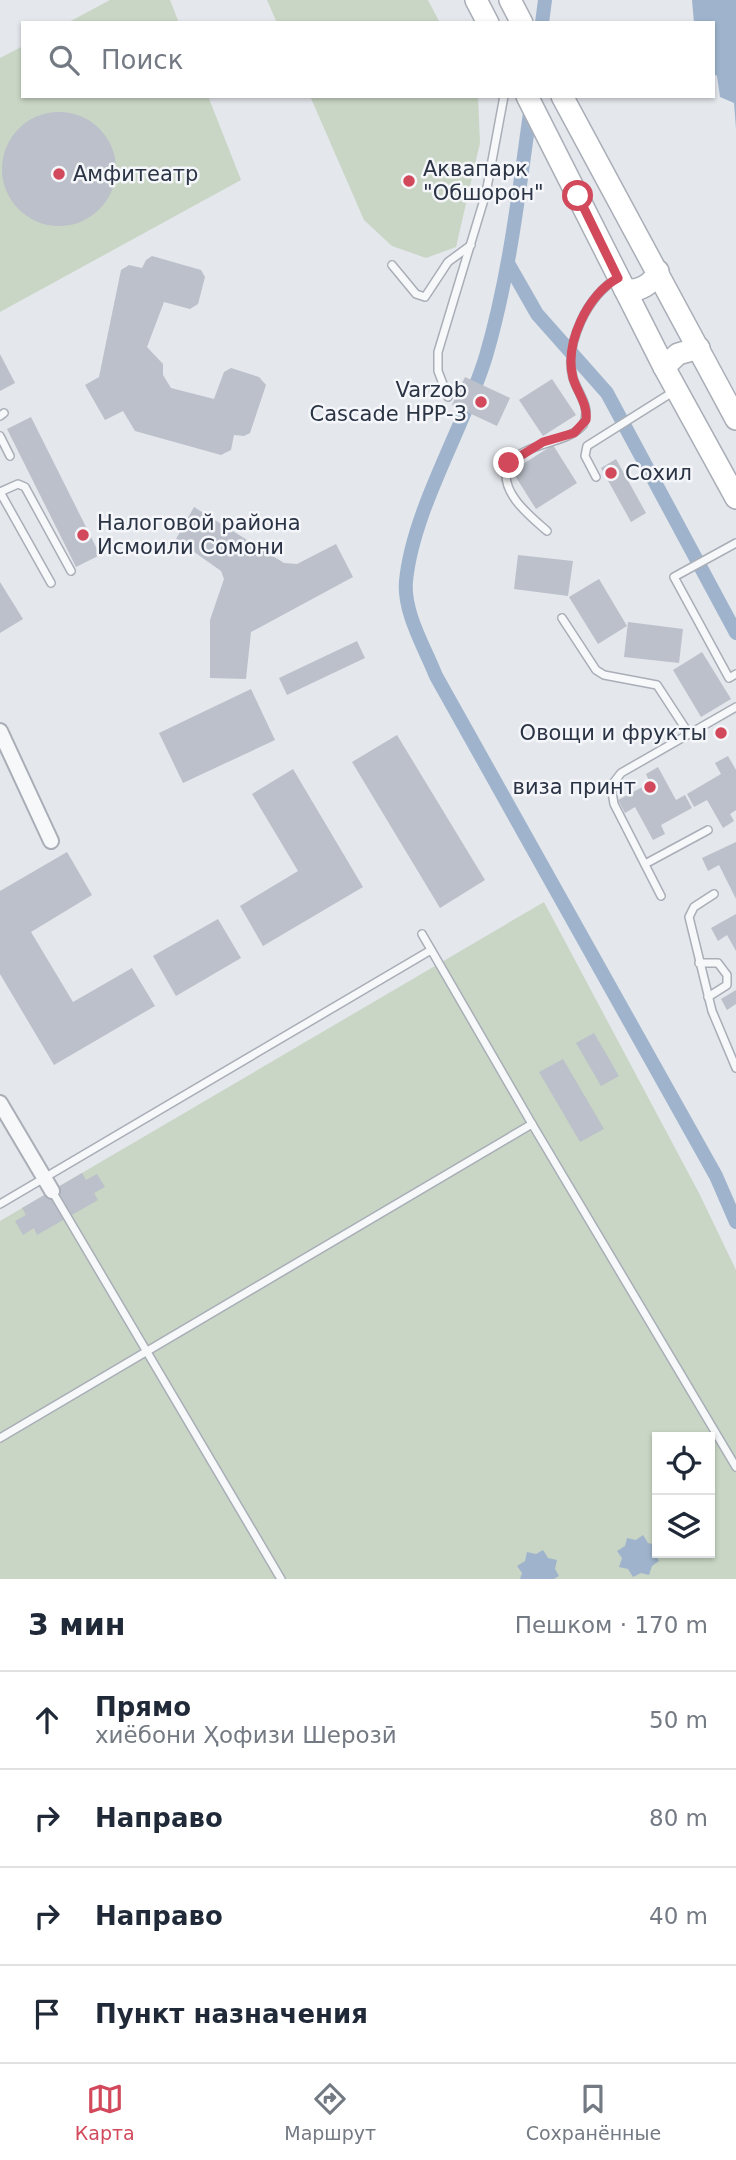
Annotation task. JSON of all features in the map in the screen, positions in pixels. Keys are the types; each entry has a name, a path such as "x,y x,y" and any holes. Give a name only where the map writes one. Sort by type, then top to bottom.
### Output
{"main road":[{"path":"475,0 487,21"},
{"path":"510,0 521,21"},
{"path":"528,98 664,367 736,498"},
{"path":"563,98 736,419"},
{"path":"622,284 642,288 653,280 658,271"},
{"path":"664,367 678,354 699,348"}],"street":[{"path":"0,731 51,841"},
{"path":"0,1102 48,1184"}],"lane":[{"path":"448,397 438,371 438,352 493,162 504,98"},
{"path":"392,265 416,295 425,297 448,262 471,245"},
{"path":"547,531 512,494 506,480 507,467 543,442 568,436 583,425 586,408 572,376 574,348 589,303 602,287 622,284"},
{"path":"596,477 584,456 585,449 676,390"},
{"path":"0,436 10,456"},
{"path":"51,583 0,492 18,484 24,487 71,571"},
{"path":"736,543 674,577 729,678 736,674"},
{"path":"562,618 596,670 604,675 657,685 664,691 689,734"},
{"path":"661,896 614,804 611,786 621,773 736,707"},
{"path":"645,864 708,830"},
{"path":"715,894 694,906 689,914 708,997 736,1068"},
{"path":"422,934 736,1467"},
{"path":"0,1204 48,1184 431,950"},
{"path":"699,963 718,963 727,975 727,985 708,997"},
{"path":"0,1438 532,1124"},
{"path":"48,1184 281,1579"}],"green space":[{"path":"110,0 170,0 178,21 71,21"},
{"path":"267,0 428,0 439,21 276,21"},
{"path":"21,47 21,98 209,98 241,180 0,312 0,58"},
{"name":"Аквапарк \"Обшорон\"","path":"311,98 478,98 480,143 456,247 426,258 392,246 364,220"},
{"path":"544,902 699,1193 736,1270 736,1579 0,1579 0,1221"}],"water":[{"path":"692,0 736,0 736,129 734,103 720,97 715,74 715,21 694,21"},
{"path":"643,1535 648,1543 652,1544 652,1558 659,1561 652,1566 649,1575 641,1573 633,1577 628,1569 619,1567 622,1558 617,1551 625,1546 627,1538 636,1540"},
{"path":"543,1550 548,1558 557,1560 555,1569 559,1576 554,1579 520,1579 522,1573 517,1566 525,1561 527,1552 536,1554"}],"building":[{"name":"Aмфитеатр","path":"59,112 81,116 100,128 112,147 116,169 112,191 100,210 81,222 59,226 37,222 18,210 6,191 2,169 6,147 18,128 37,116"},
{"path":"152,256 201,270 205,277 198,304 190,309 164,302 147,347 163,364 163,375 171,388 214,399 224,372 231,368 259,377 266,385 250,433 244,436 234,435 231,450 221,455 135,431 123,411 105,420 85,385 99,377 121,270 129,265 142,268"},
{"path":"0,354 15,383 0,391"},
{"name":"Varzob Cascade HPP-3","path":"465,377 510,398 497,426 452,405"},
{"path":"552,379 576,415 543,436 519,400"},
{"path":"31,417 100,555 76,567 7,429"},
{"path":"553,445 577,483 536,509 512,471"},
{"path":"616,459 646,513 631,522 601,468"},
{"path":"194,507 284,563 297,564 336,544 353,577 251,632 246,679 210,678 210,620 224,579 221,571 176,539"},
{"path":"518,555 573,561 568,596 514,589"},
{"path":"599,579 627,626 598,644 569,597"},
{"path":"0,582 23,619 0,633"},
{"path":"628,622 683,629 679,663 624,657"},
{"path":"357,641 365,658 287,695 279,678"},
{"path":"702,652 731,699 701,717 673,670"},
{"path":"251,689 275,740 183,783 159,733"},
{"path":"397,735 485,880 440,908 352,762"},
{"path":"728,756 736,770 736,810 730,814 734,821 723,828 707,800 694,807 687,794 721,774 715,763"},
{"path":"658,767 676,800 685,795 692,808 661,825 665,834 653,840 635,807 625,813 618,800 650,783 646,774"},
{"path":"293,769 363,887 263,946 240,906 298,871 252,794"},
{"path":"736,842 736,899 719,865 708,871 702,858"},
{"path":"67,852 92,895 31,932 73,1002 132,968 155,1006 54,1065 0,974 0,891"},
{"path":"736,914 736,951 727,935 718,941 711,928"},
{"path":"218,919 241,958 176,996 153,956"},
{"path":"736,990 736,1004 727,1010 721,999"},
{"path":"594,1033 619,1076 601,1086 576,1043"},
{"path":"563,1059 604,1129 580,1142 539,1072"},
{"path":"82,1173 86,1180 97,1174 105,1187 94,1193 98,1200 37,1235 34,1228 23,1235 15,1221 26,1215 22,1208"}],"waterway":[{"path":"542,21 545,0"},
{"path":"531,106 513,232 494,325 477,383 418,525 406,581 408,605 436,676 716,1176 736,1222"},
{"path":"509,265 537,314 607,393 736,633"}],"place":[{"name":"Aмфитеатр","path":"59,174"},
{"name":"Аквапарк \"Обшорон\"","path":"409,181"},
{"name":"Varzob Cascade HPP-3","path":"481,402"},
{"name":"Сохил","path":"611,473"},
{"name":"Налоговой района Исмоили Сомони","path":"83,535"},
{"name":"Овощи и фрукты","path":"721,733"},
{"name":"виза принт","path":"650,787"}],"route":[{"path":"509,463 543,442 574,433 586,420 586,408 572,376 574,348 580,325 593,296 618,278 578,196"}]}
